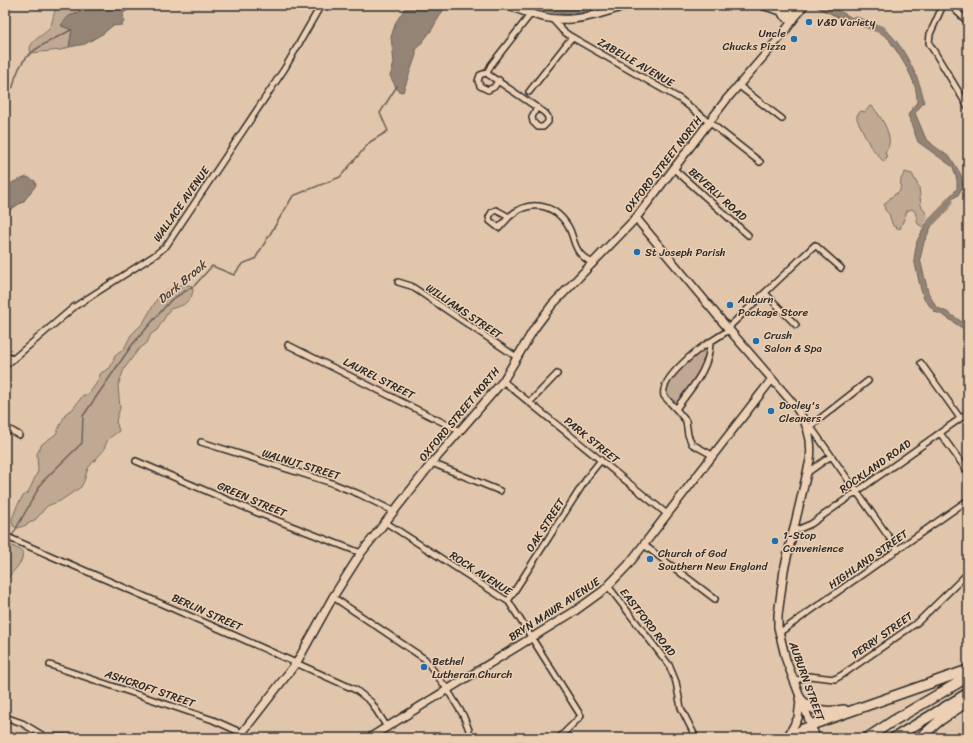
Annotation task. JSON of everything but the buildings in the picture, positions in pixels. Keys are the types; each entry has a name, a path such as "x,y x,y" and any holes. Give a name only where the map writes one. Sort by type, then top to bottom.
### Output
{"highway":[{"path":"813,732 865,707 968,670"},
{"path":"867,738 893,720 968,677"},
{"path":"894,738 968,693"},
{"path":"800,699 810,708 826,712 865,707"},
{"path":"920,738 939,721 968,701"}],"main road":[{"path":"508,5 530,15 553,20 585,18 628,5"},
{"path":"761,5 781,11 787,10 797,15"},
{"name":"OXFORD STREET NORTH","path":"240,736 296,663 333,597 361,553 432,463 503,381 534,329 552,305 636,218 738,85 804,5"},
{"path":"781,11 783,15 792,21"},
{"name":"AUBURN STREET","path":"636,218 729,330 797,408 808,428 811,447 807,473 792,532 779,597 778,615 779,633 786,660 813,732"},
{"name":"BRYN MAWR AVENUE","path":"369,738 588,602 608,586 644,545 772,379"},
{"path":"788,738 798,718 800,699"},
{"path":"788,738 803,728 813,732"},
{"path":"798,738 813,732"}],"street":[{"name":"WALLACE AVENUE","path":"5,366 74,307 155,255 166,246 284,68 321,5"},
{"path":"943,5 930,34 929,43 968,107"},
{"path":"950,5 968,22"},
{"path":"488,73 491,66 530,15"},
{"name":"ZABELLE AVENUE","path":"553,20 563,31 572,37 667,91 710,121 760,162"},
{"path":"529,92 572,37"},
{"path":"499,80 491,89 483,88 479,84 478,78 483,73 488,73 499,80 537,107"},
{"path":"738,85 782,119"},
{"name":"BEVERLY ROAD","path":"674,169 748,235"},
{"path":"509,217 521,209 533,205 551,210 566,222 579,253 593,264"},
{"path":"712,455 692,444 688,435 686,421 664,396 664,386 694,352 729,330 731,325 815,244 841,268"},
{"name":"WILLIAMS STREET","path":"398,282 411,286 518,358"},
{"path":"765,293 796,325"},
{"path":"676,409 705,367 710,356 710,342"},
{"name":"LAUREL STREET","path":"288,345 460,431"},
{"path":"5,355 12,359"},
{"path":"921,363 960,418"},
{"path":"530,402 557,374"},
{"name":"PARK STREET","path":"503,381 667,514"},
{"path":"868,381 808,428 813,430 898,550"},
{"name":"ROCKLAND ROAD","path":"792,532 811,524 968,413"},
{"path":"5,427 19,435"},
{"path":"940,433 968,472"},
{"name":"WALNUT STREET","path":"201,442 333,484 359,494 394,511"},
{"path":"807,473 831,456"},
{"name":"OAK STREET","path":"508,602 589,475 601,460"},
{"name":"GREEN STREET","path":"136,461 258,513 361,553"},
{"path":"432,463 500,491"},
{"name":"HIGHLAND STREET","path":"779,633 968,500"},
{"name":"ROCK AVENUE","path":"385,522 508,602 581,716 559,738"},
{"name":"BERLIN STREET","path":"9,537 296,663 362,694 371,702 387,727"},
{"path":"644,545 714,599"},
{"name":"PERRY STREET","path":"794,681 809,676 834,678 842,675 918,622 968,573"},
{"name":"EASTFORD ROAD","path":"608,586 669,665 676,682 681,708 696,738"},
{"path":"333,597 421,656 447,689 466,722 470,733 469,738"},
{"name":"ASHCROFT STREET","path":"50,665 213,720 240,736"},
{"path":"5,718 22,723 47,738 82,738"}],"shaded area":[{"path":"60,5 79,5 81,9 79,12 74,13 61,26 72,30 69,47 61,50 31,53 31,46 35,40 48,30 52,24 55,10"},
{"path":"79,5 137,5 123,13 124,21 122,25 112,26 104,33 85,44 69,47 72,30 61,25 69,16 79,12 81,8"},
{"path":"407,5 446,5 431,31 416,50 416,55 403,92 398,91 390,76 394,63 391,37 396,22"},
{"path":"526,5 612,5 572,16 535,9"},
{"path":"814,5 826,6 859,22 885,30 898,43 910,63 919,84 924,102 915,113 925,137 934,146 951,158 961,175 963,186 958,195 951,200 946,212 933,223 924,242 920,259 928,292 936,307 947,312 968,326 968,332 943,315 935,312 924,299 914,259 917,241 926,224 943,211 949,197 957,189 957,180 953,167 918,142 908,115 917,102 915,85 903,61 888,38 876,30 858,24 846,23"},
{"path":"870,106 873,107 880,117 889,135 888,147 885,152 887,157 884,162 870,146 857,119 857,115 861,111 865,112"},
{"path":"905,172 912,174 919,187 921,205 927,215 923,227 918,224 915,211 911,209 907,211 900,229 893,226 889,214 885,210 884,205 891,197 900,191 901,179"},
{"path":"27,177 35,181 36,185 24,201 5,213 5,191 13,182"},
{"path":"183,284 192,286 193,291 191,298 183,305 170,309 157,330 151,334 147,343 138,350 124,369 118,386 120,408 116,421 119,431 108,439 103,451 88,468 81,487 60,501 47,506 36,519 26,525 18,528 13,526 12,519 17,506 23,496 28,493 38,471 37,454 42,444 56,434 66,413 73,409 83,395 88,395 96,384 101,373 110,368 115,356 124,349 131,335 143,323 157,299 165,291"},
{"path":"710,342 708,360 676,409 663,394 670,378 689,357"},
{"path":"5,542 22,551 23,555 21,562 9,577 5,586"}],"waterway":[{"path":"855,20 882,30"},
{"path":"5,92 13,87 16,75 27,57 42,45 71,30"},
{"name":"Dark Brook","path":"12,536 42,482 82,443 83,416 132,345 171,300 195,285 212,266 234,275 242,264 255,259 293,196 340,177 370,142 388,131 380,113 397,86"},
{"path":"931,222 945,208 949,201"},
{"name":"Dark Brook","path":"5,543 10,539"}],"place":[{"name":"V&D Variety","path":"809,22"},
{"name":"Uncle Chucks Pizza","path":"794,39"},
{"name":"St Joseph Parish","path":"637,252"},
{"name":"Auburn Package Store","path":"730,305"},
{"name":"Crush Salon & Spa","path":"756,341"},
{"name":"Dooley's Cleaners","path":"771,411"},
{"name":"1-Stop Convenience","path":"775,541"},
{"name":"Church of God Southern New England","path":"650,559"},
{"name":"Bethel Lutheran Church","path":"424,667"}]}
